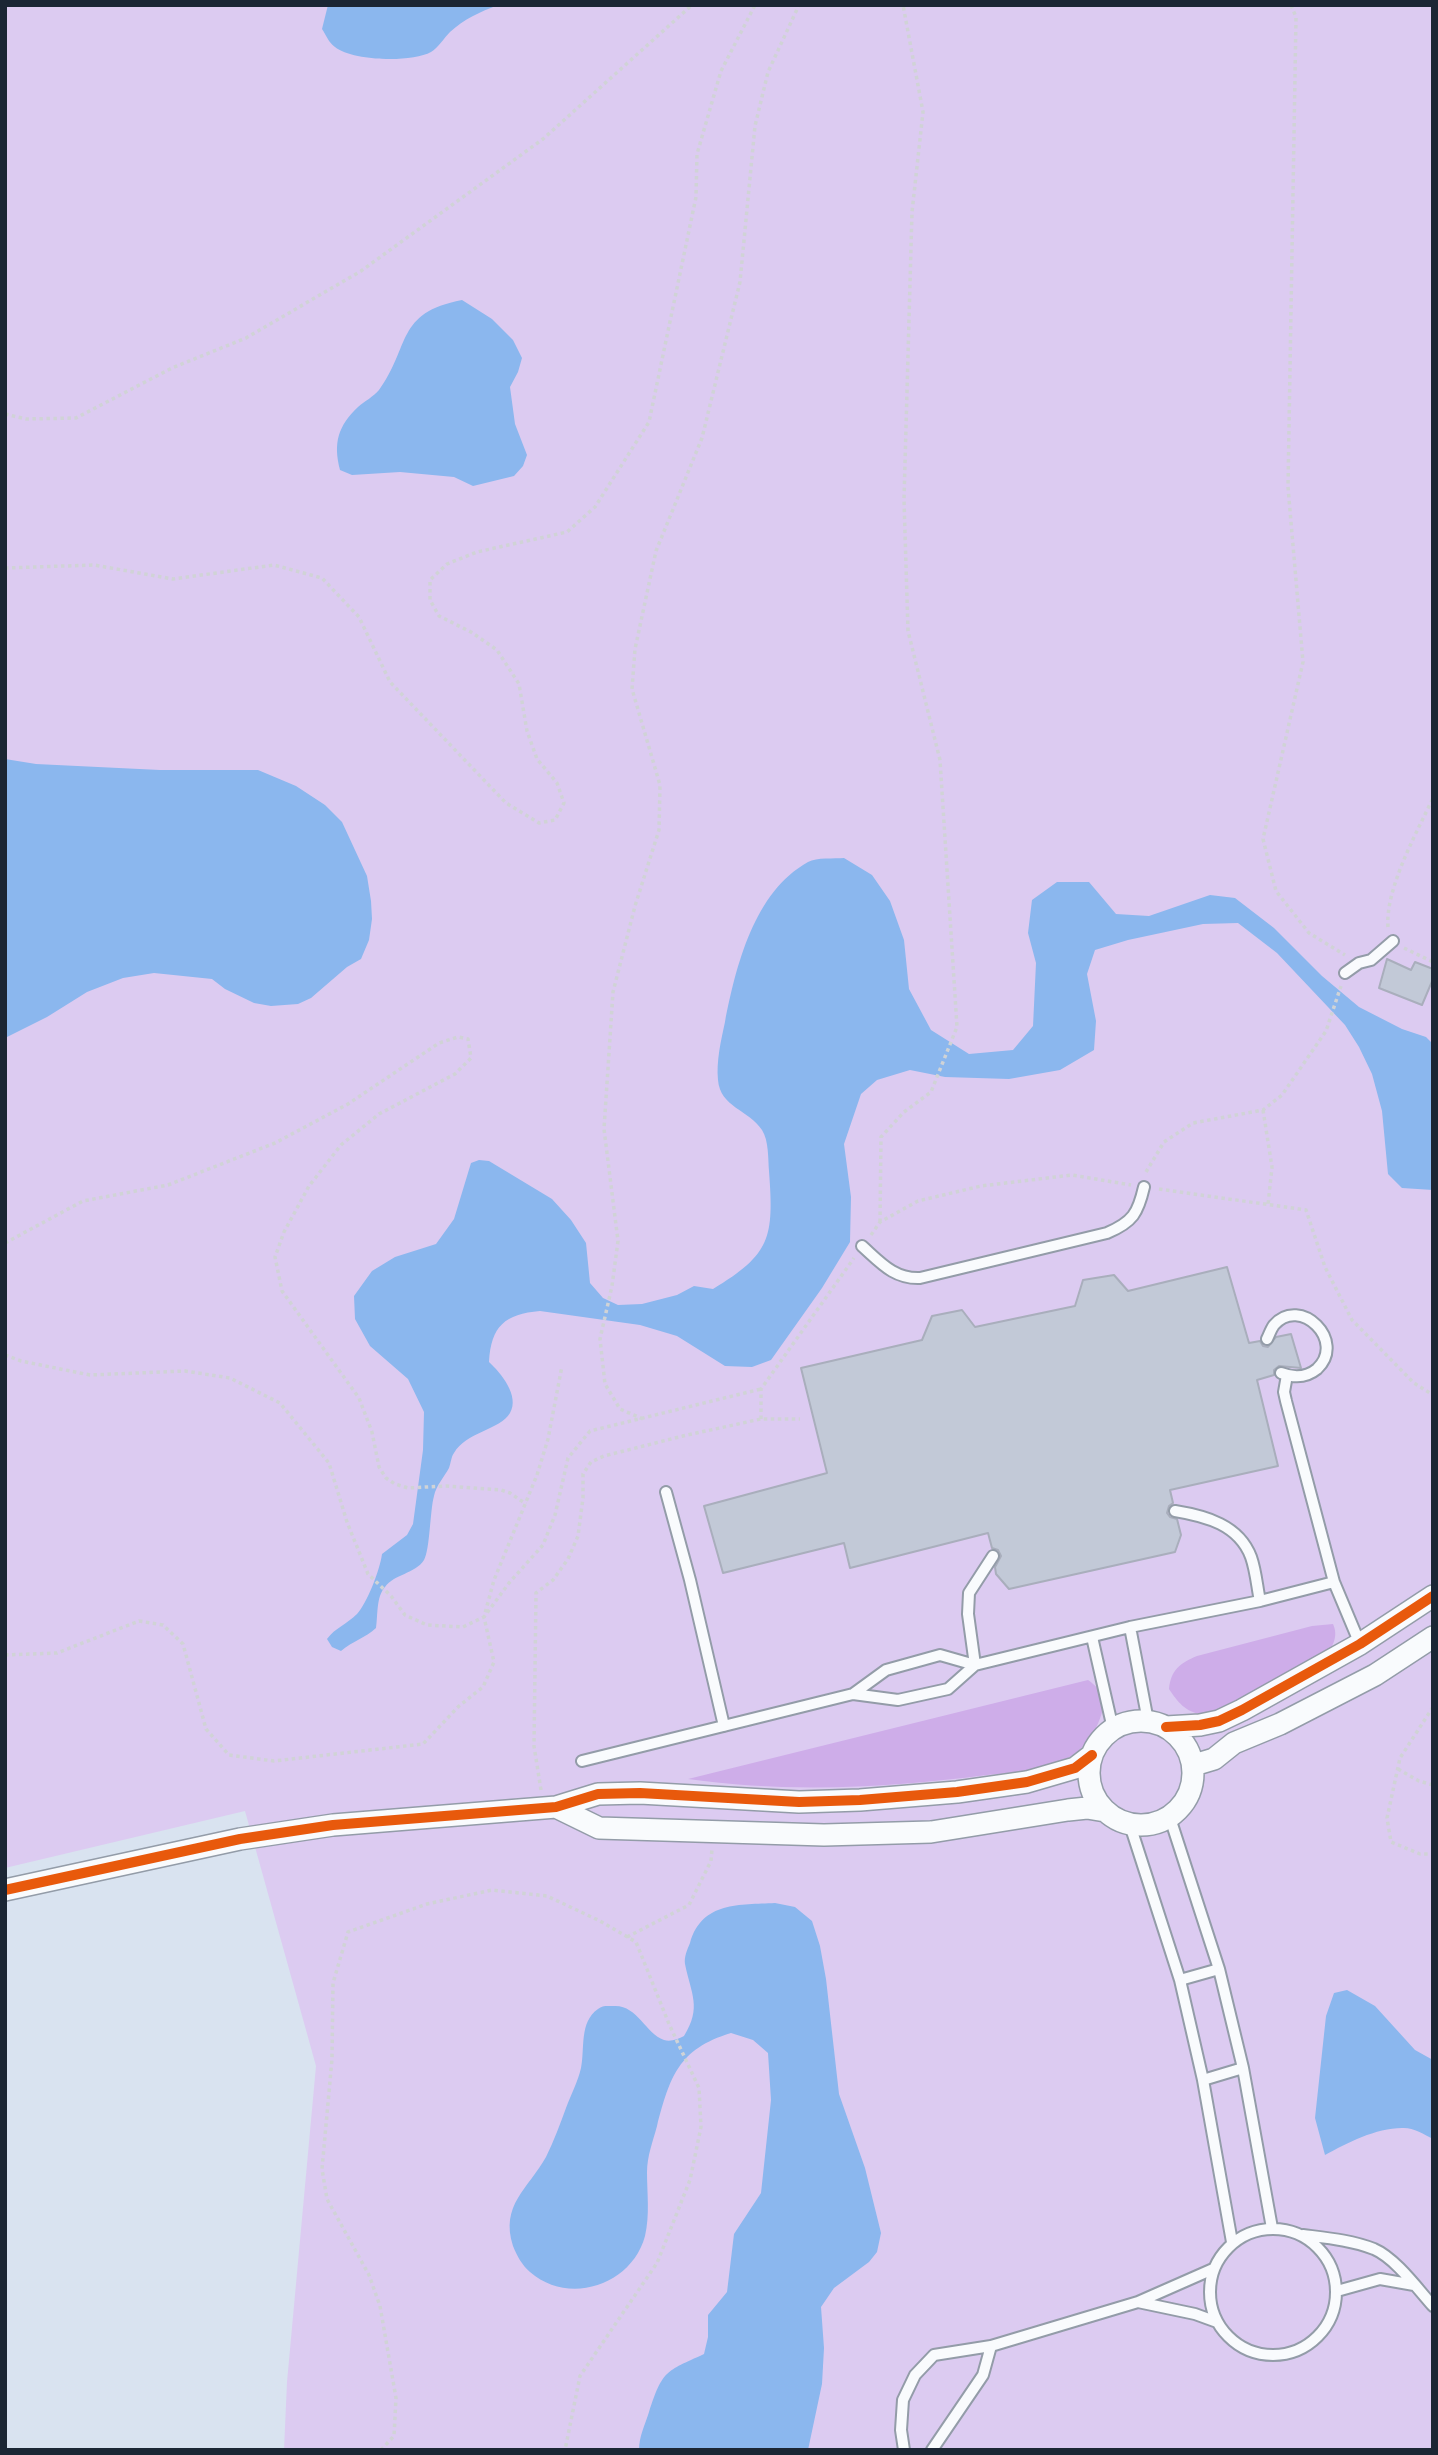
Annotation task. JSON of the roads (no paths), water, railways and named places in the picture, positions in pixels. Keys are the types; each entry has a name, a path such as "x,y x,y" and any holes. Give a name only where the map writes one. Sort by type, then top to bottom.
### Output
{"street":[{"path":"1157,1724 1185,1743 1194,1765 1193,1785 1185,1804 1170,1818 1158,1823 1130,1825 1112,1818 1095,1799 1090,1786 1092,1755 1100,1741 1113,1729 1136,1721 1200,1725 1219,1721 1312,1673 1433,1596"},
{"path":"1194,1765 1214,1759 1234,1743 1280,1724 1375,1675 1433,1637"},
{"path":"5,1890 254,1837 333,1825 550,1807 598,1794 640,1793 780,1801 860,1800 957,1792 1027,1782 1074,1768 1092,1755"},
{"path":"780,1801 781,1834"},
{"path":"550,1807 599,1828 781,1834 931,1832 1068,1810 1087,1808 1105,1811"}],"lane":[{"path":"1345,973 1359,963 1371,960 1393,941"},
{"path":"862,1247 896,1275 920,1278 1114,1230 1129,1222 1139,1209 1144,1181"},
{"path":"1267,1339 1274,1325 1283,1318 1294,1315 1315,1322 1327,1341 1322,1363 1314,1371 1304,1376 1284,1374 1284,1392 1334,1582 1360,1644"},
{"path":"666,1492 690,1580 724,1726"},
{"path":"1175,1511 1201,1515 1222,1524 1237,1535 1251,1556 1260,1601"},
{"path":"975,1665 968,1614 969,1593 993,1556"},
{"path":"582,1761 853,1694 898,1700 948,1689 975,1665 1130,1627 1260,1601 1334,1582"},
{"path":"1130,1627 1157,1724"},
{"path":"1092,1637 1113,1729"},
{"path":"853,1694 886,1670 940,1655 975,1665"},
{"path":"1170,1818 1219,1969 1243,2068 1272,2228"},
{"path":"1130,1825 1180,1980 1203,2080 1232,2242"},
{"path":"1180,1980 1219,1969"},
{"path":"1203,2080 1243,2068"},
{"path":"1301,2234 1316,2244 1327,2258 1334,2274 1337,2291 1334,2310 1326,2327 1314,2340 1298,2350 1261,2354 1243,2348 1228,2337 1217,2322 1210,2296 1213,2269 1221,2254 1232,2242 1251,2232 1272,2228 1345,2240 1376,2250 1401,2270 1433,2306"},
{"path":"904,2450 901,2430 903,2400 915,2375 934,2355 991,2346 1138,2302 1213,2269"},
{"path":"1337,2291 1380,2279 1414,2285"},
{"path":"1138,2302 1195,2314 1217,2322"},
{"path":"932,2450 983,2375 991,2346"}],"water":[{"path":"328,5 498,5 461,23 431,52 410,58 382,59 343,52 329,41 322,29"},
{"path":"462,300 492,319 513,340 522,358 510,387 515,424 527,455 523,466 514,476 473,486 454,477 400,472 352,475 340,470 337,443 342,428 358,407 379,390 407,333 425,313"},
{"path":"5,759 36,764 160,770 258,770 296,786 325,805 342,822 367,876 372,919 369,940 361,959 347,967 311,998 298,1004 271,1006 254,1003 225,989 212,979 154,973 123,978 87,992 47,1017 5,1038"},
{"path":"844,858 872,875 890,901 904,940 909,989 931,1030 969,1054 1013,1050 1033,1026 1036,963 1028,933 1032,900 1057,882 1089,882 1116,914 1149,916 1210,895 1235,898 1274,928 1322,976 1359,1007 1402,1029 1426,1037 1433,1044 1433,1190 1402,1188 1388,1174 1382,1111 1372,1074 1359,1047 1345,1025 1277,953 1238,923 1203,924 1095,950 1087,974 1096,1021 1094,1050 1060,1070 1009,1079 945,1077 910,1070 877,1080 861,1094 844,1144 851,1197 850,1242 822,1288 771,1360 752,1367 725,1366 677,1336 640,1325 540,1311 518,1315 502,1324 493,1339 489,1362 504,1378 511,1392 513,1399 510,1413 499,1423 466,1440 453,1455 435,1492 424,1560 394,1579 382,1591 376,1628 341,1651 332,1647 327,1639 361,1609 379,1569 382,1554 407,1535 413,1524 423,1450 424,1412 408,1379 370,1346 355,1319 354,1296 372,1271 395,1257 436,1244 454,1219 471,1163 479,1160 489,1161 552,1199 571,1220 586,1243 590,1283 603,1298 618,1305 642,1304 677,1295 694,1286 713,1289 747,1265 765,1242 771,1213 766,1139 756,1123 724,1096 718,1080 720,1044 735,978 750,932 761,911 789,875 812,860"},
{"path":"775,1903 795,1907 812,1921 820,1946 839,2094 865,2168 881,2233 877,2252 869,2262 834,2288 821,2307 824,2348 822,2384 808,2450 639,2450 642,2431 662,2380 673,2369 704,2354 708,2337 708,2315 727,2292 734,2234 761,2193 771,2100 768,2053 753,2040 731,2033 699,2047 679,2067 667,2093 649,2154 645,2236 638,2253 627,2267 613,2278 580,2288 563,2288 546,2282 530,2272 518,2257 510,2232 510,2219 518,2198 546,2157 557,2132 580,2073 585,2028 592,2014 603,2006 621,2007 635,2014 664,2040 684,2036 694,2008 685,1959 696,1929 703,1919 724,1908"},
{"path":"1347,1990 1375,2006 1415,2050 1433,2060 1433,2139 1406,2128 1392,2129 1362,2137 1325,2155 1315,2118 1326,2016 1334,1993"}]}
